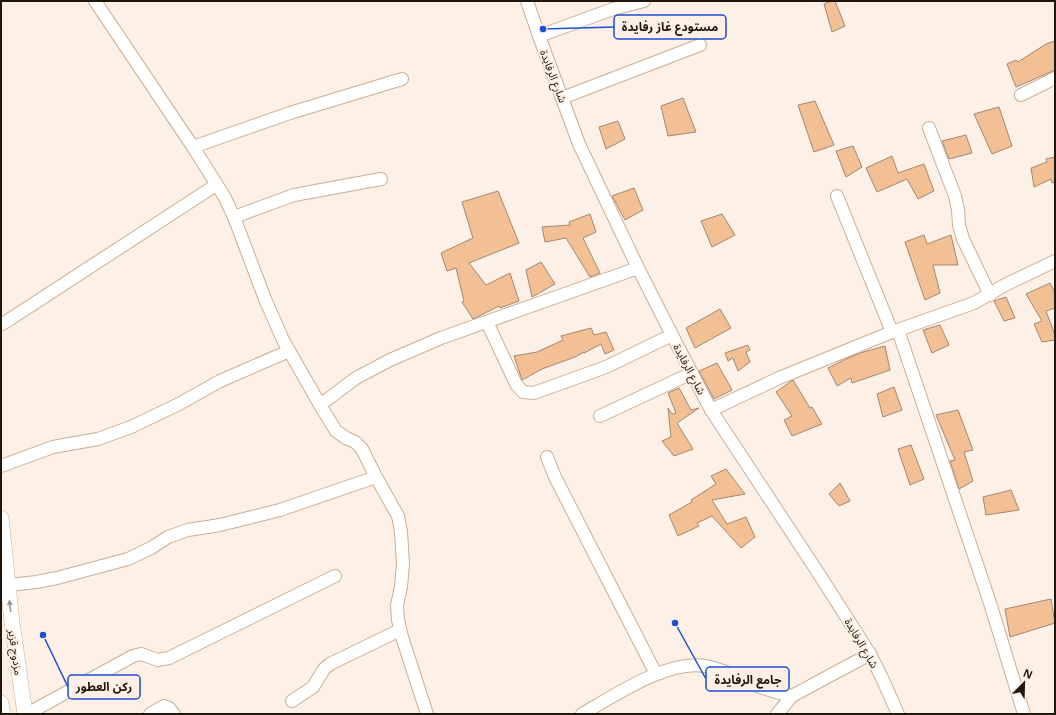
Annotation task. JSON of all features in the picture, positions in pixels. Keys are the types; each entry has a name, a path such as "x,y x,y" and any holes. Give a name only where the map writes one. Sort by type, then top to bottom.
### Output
{"main road":[{"name":"مزدوج قزير","path":"1,518 4,586 26,714"},
{"path":"1,703 3,714"}],"street":[{"path":"95,1 224,196 234,217 265,299 290,351 336,431 355,442 362,449 376,478 398,516 401,532 403,564 401,587 397,604 400,630 427,714"},
{"name":"شارع الرفايدة","path":"527,1 579,144 638,268 711,410 818,571 870,654 898,714"},
{"path":"539,36 614,9 644,1"},
{"path":"562,98 700,45"},
{"path":"1021,95 1055,78"},
{"path":"193,147 290,113 402,79"},
{"path":"929,128 955,196 959,225 963,239 990,294"},
{"path":"234,217 294,195 381,179"},
{"path":"1,325 216,185"},
{"path":"837,196 895,331 990,603 1024,714"},
{"path":"711,410 779,378 895,331 974,303 1005,285 1055,261"},
{"path":"320,405 356,378 390,360 441,338 638,268"},
{"path":"487,322 516,384 523,392 534,393 599,370 672,335"},
{"path":"1,466 53,447 98,438 131,427 180,404 220,381 290,351"},
{"path":"600,416 692,373"},
{"path":"547,457 555,477 656,674"},
{"path":"4,586 57,578 128,559 151,548 168,537 188,530 220,525 280,510 376,478"},
{"path":"26,714 133,656 141,654 158,660 169,658 335,576"},
{"path":"292,700 313,687 324,669 330,664 400,630"},
{"path":"777,714 792,696 870,654"},
{"path":"582,714 656,674 683,665 704,665 726,672 772,691 792,696"},
{"path":"150,714 164,706 169,708 174,714"}],"building":[{"path":"835,1 845,26 832,32 824,4"},
{"path":"1055,41 1055,70 1016,87 1007,64 1016,60 1018,62 1046,44"},
{"path":"683,98 696,132 668,136 661,106"},
{"path":"815,101 834,145 814,152 798,105"},
{"path":"999,107 1012,146 992,154 974,114"},
{"path":"618,121 625,139 606,149 599,127"},
{"path":"966,135 972,153 949,159 942,141"},
{"path":"853,146 862,167 846,177 836,151"},
{"path":"892,156 898,173 924,164 934,191 918,199 907,179 877,192 866,168"},
{"path":"1055,157 1055,182 1052,183 1051,179 1034,187 1031,168 1047,162 1046,159"},
{"path":"634,188 643,210 625,220 612,196"},
{"path":"498,191 519,243 469,263 486,285 510,273 519,301 500,308 499,306 473,319 462,302 464,301 456,268 447,271 441,253 473,238 462,202"},
{"path":"590,214 596,232 583,238 600,273 590,277 566,238 545,242 542,227 570,225 569,222"},
{"path":"722,214 735,235 712,247 701,221"},
{"path":"924,235 927,244 951,235 958,265 933,265 940,293 925,300 905,242"},
{"path":"541,262 555,284 532,297 526,270"},
{"path":"1050,283 1055,293 1055,308 1046,311 1055,335 1055,340 1042,342 1034,324 1042,321 1026,294"},
{"path":"1006,297 1015,318 1004,321 994,301"},
{"path":"720,309 731,328 695,348 686,328"},
{"path":"940,325 949,345 932,353 923,330"},
{"path":"591,328 594,335 606,332 614,350 605,354 601,344 575,357 542,369 522,380 514,356 537,352 563,340 561,336"},
{"path":"748,345 750,350 746,352 750,362 738,371 733,358 728,361 725,353"},
{"path":"885,346 890,370 852,383 851,378 837,386 828,368 860,353"},
{"path":"717,363 732,390 714,399 699,371"},
{"path":"793,380 810,408 812,407 822,424 792,436 784,420 792,416 776,392"},
{"path":"894,387 902,410 883,417 877,394"},
{"path":"679,388 691,410 699,408 677,423 693,449 674,456 662,441 671,437 668,408 672,414 676,413 668,393"},
{"path":"958,410 973,450 964,452 973,481 959,489 950,461 955,460 936,415"},
{"path":"911,445 924,479 910,485 898,449"},
{"path":"726,469 745,494 712,500 727,524 746,517 755,537 741,548 712,516 697,523 699,526 678,536 669,515 692,502 691,500 716,484 711,476"},
{"path":"840,483 850,501 839,506 829,494"},
{"path":"1011,490 1019,510 986,515 983,497"},
{"path":"1051,599 1055,623 1010,637 1005,609"}],"place":[{"name":"مستودع غاز رفايدة","path":"543,29"},
{"name":"جامع الرفايدة","path":"675,623"},
{"name":"ركن العطور","path":"43,635"}]}
